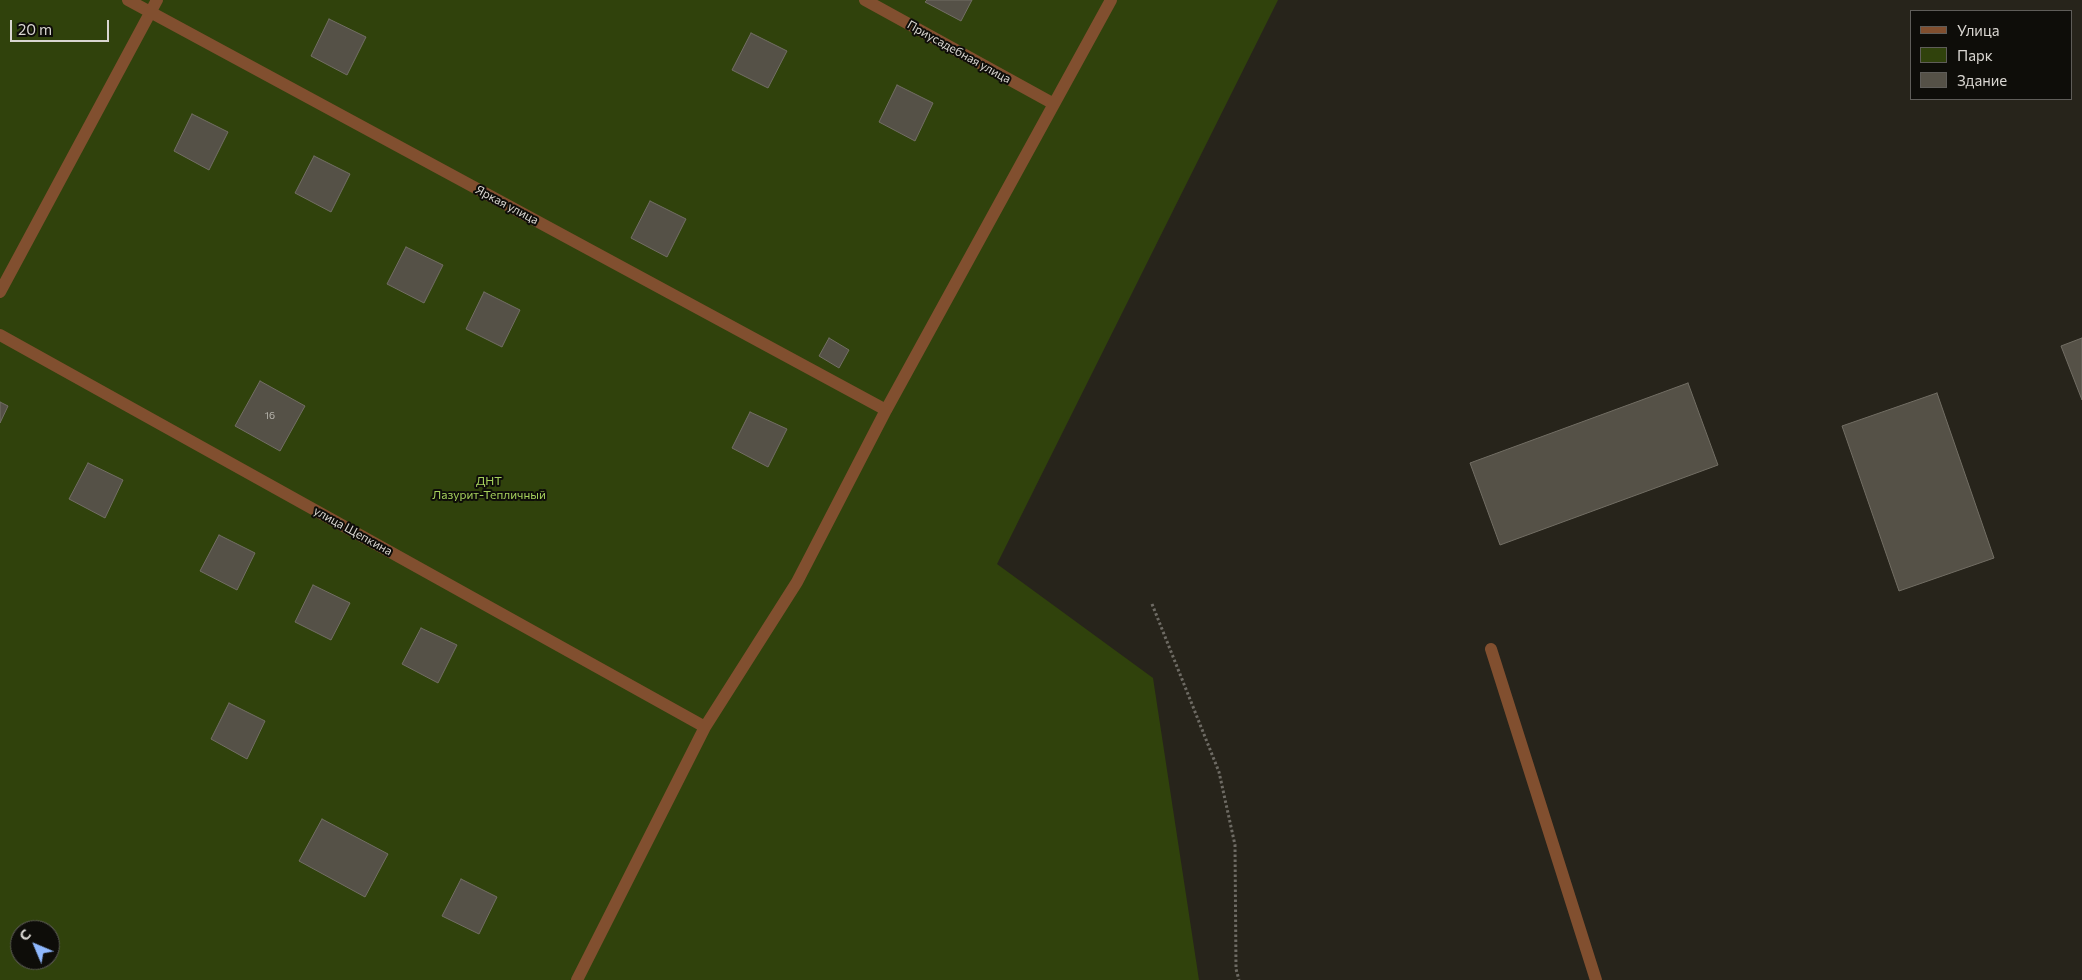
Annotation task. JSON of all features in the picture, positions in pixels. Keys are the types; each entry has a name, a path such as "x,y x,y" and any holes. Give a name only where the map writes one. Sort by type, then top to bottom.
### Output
{"street":[{"name":"Яркая улица","path":"128,0 886,410"},
{"path":"0,292 157,0"},
{"name":"Приусадебная улица","path":"865,0 1054,104"},
{"path":"577,980 706,727 797,582 886,410 1110,0"},
{"name":"улица Щепкина","path":"0,335 706,727"},
{"path":"1492,649 1596,980"}],"path":[{"path":"1152,604 1219,772 1235,845 1236,969 1239,980"}],"green space":[{"name":"ДНТ Лазурит-Тепличный","path":"0,0 1278,0 997,564 1153,678 1199,980 0,980"}],"building":[{"path":"927,0 972,0 961,21 925,2"},
{"path":"329,19 366,37 347,75 311,56"},
{"path":"751,33 787,51 768,88 732,70"},
{"path":"897,85 933,103 915,141 879,122"},
{"path":"192,114 228,132 209,170 174,151"},
{"path":"314,156 350,174 331,212 295,193"},
{"path":"650,201 686,219 667,257 631,238"},
{"path":"406,247 443,265 424,303 387,284"},
{"path":"484,292 520,310 502,347 466,329"},
{"path":"829,338 849,350 839,368 819,356"},
{"path":"2082,338 2082,400 2061,346"},
{"path":"260,381 305,406 280,451 235,426"},
{"path":"1688,383 1718,465 1500,545 1470,463"},
{"path":"1937,393 1994,558 1899,591 1842,426"},
{"path":"0,402 8,406 0,423"},
{"path":"750,412 787,429 768,467 732,448"},
{"path":"88,463 123,480 105,518 69,499"},
{"path":"219,535 255,553 237,590 200,571"},
{"path":"313,585 350,603 331,640 295,622"},
{"path":"421,628 457,645 438,683 402,664"},
{"path":"229,703 265,721 247,759 211,739"},
{"path":"322,819 388,854 365,897 299,861"},
{"path":"461,879 497,897 479,934 442,916"}]}
